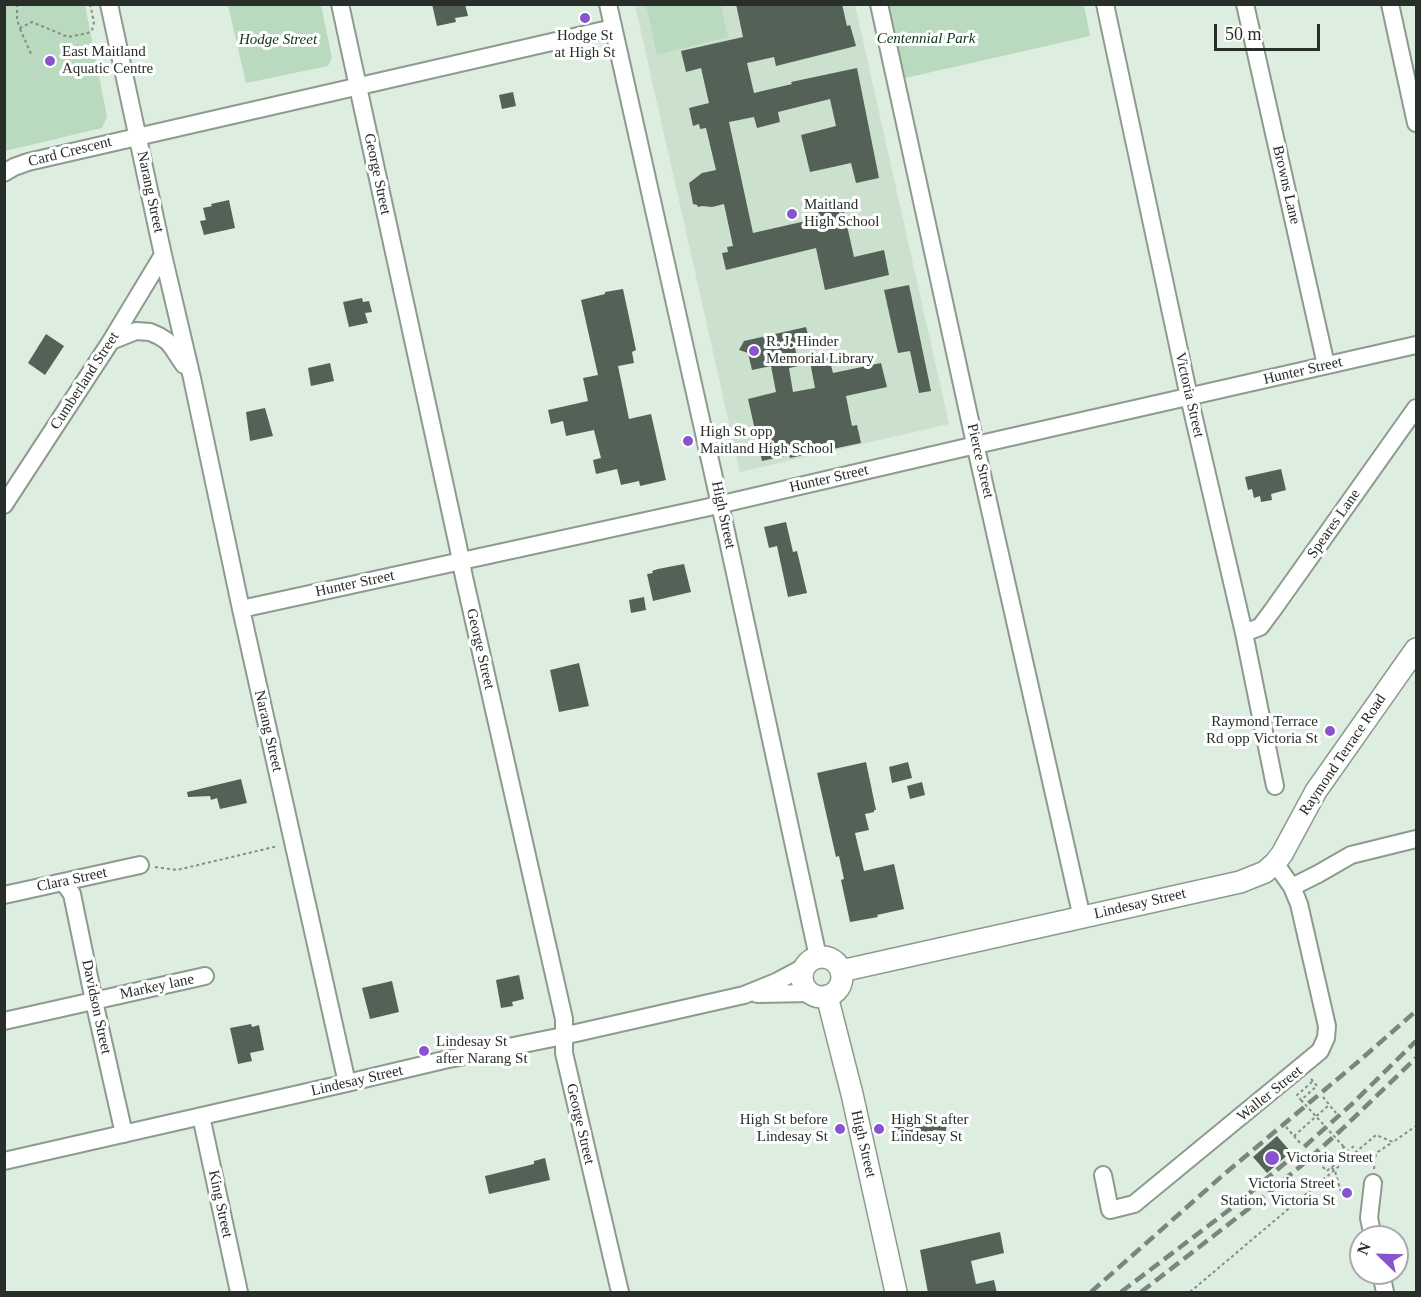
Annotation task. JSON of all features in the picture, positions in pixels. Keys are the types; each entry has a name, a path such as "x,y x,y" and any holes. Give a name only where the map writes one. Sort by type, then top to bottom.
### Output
{"main road":[{"name":"Raymond Terrace Road","path":"1275,863 1316,791 1416,649"},
{"name":"Lindesay Street","path":"841,971 1240,882 1265,872 1275,863"},
{"path":"828,957 839,966 842,975 841,985 835,992 819,995 804,986 802,977 811,962 828,957"},
{"name":"High Street","path":"819,995 852,1094 896,1293"}],"street":[{"name":"Narang Street","path":"109,4 347,1083"},
{"name":"George Street","path":"340,4 460,561 564,1019 564,1053 620,1293"},
{"name":"High Street","path":"608,4 720,505 811,962"},
{"name":"Pierce Street","path":"879,4 1082,918"},
{"name":"Victoria Street","path":"1105,4 1189,397 1244,633 1275,786"},
{"name":"Browns Lane","path":"1245,4 1326,365"},
{"path":"1390,4 1416,123"},
{"path":"138,136 613,28"},
{"name":"Card Crescent","path":"4,173 28,162 138,136"},
{"name":"Cumberland Street","path":"4,505 111,341 163,255"},
{"name":"Narang Street","path":"111,341 136,331 159,336 172,347 192,378"},
{"name":"Hunter Street","path":"241,609 720,505 1416,345"},
{"name":"Speares Lane","path":"1244,633 1260,627 1416,408"},
{"path":"1275,863 1292,887 1351,855 1416,839"},
{"name":"Clara Street","path":"4,895 140,866"},
{"name":"Davidson Street","path":"64,883 72,894 124,1134"},
{"name":"Waller Street","path":"1102,1175 1110,1210 1134,1204 1320,1051 1326,1038 1327,1026 1299,904 1292,887"},
{"name":"Lindesay Street","path":"4,1161 744,994 776,982 811,962"},
{"name":"Markey lane","path":"4,1021 205,976"},
{"name":"Lindesay Street","path":"744,994 819,995"},
{"name":"King Street","path":"201,1116 238,1293"},
{"path":"1370,1225 1369,1218 1373,1183"}],"path":[{"path":"17,4 17,20 32,56"},
{"path":"20,28 32,22 68,37 88,33 92,30 94,22 90,4"},
{"path":"140,866 177,870 293,842"},
{"path":"1313,1081 1297,1095 1348,1151 1354,1146 1327,1171 1323,1167 1344,1147"},
{"path":"1301,1100 1317,1086"},
{"path":"1323,1097 1336,1113"},
{"path":"1294,1136 1329,1105"},
{"path":"1373,1183 1376,1154 1416,1126"},
{"path":"1286,1127 1301,1144"},
{"path":"1190,1293 1376,1135 1393,1142"},
{"path":"1331,1167 1335,1171 1341,1192"}],"shaded area":[{"name":"Maitland High School","path":"635,5 855,5 949,424 740,472"}],"green space":[{"name":"East Maitland Aquatic Centre","path":"4,5 85,5 107,117 102,128 5,151"},
{"name":"Hodge Street","path":"228,5 321,5 332,58 328,66 246,83"},
{"path":"646,5 721,5 728,37 657,55"},
{"name":"Centennial Park","path":"884,5 1084,5 1090,36 901,79"}],"building":[{"path":"432,4 465,4 468,16 455,18 456,22 437,26"},
{"path":"736,4 842,4 847,26 850,25 856,46 776,66 774,57 747,63 754,93 792,84 791,82 857,68 879,178 856,183 851,163 810,172 801,135 836,126 830,99 778,112 780,122 757,128 754,117 729,122 753,233 819,218 818,211 838,207 839,213 844,212 854,257 884,250 889,275 825,290 816,248 726,270 722,253 728,252 727,247 733,246 724,204 698,207 693,204 689,183 702,173 716,170 706,128 700,129 699,124 693,126 689,108 709,103 701,68 686,72 681,51 743,37"},
{"path":"513,92 516,106 502,109 499,95"},
{"path":"229,200 235,228 204,235 200,221 206,220 203,208"},
{"path":"909,285 931,391 919,393 910,351 898,353 884,290"},
{"path":"623,289 636,350 632,352 634,363 618,366 629,419 651,414 666,480 640,486 639,481 621,485 617,469 596,474 593,460 601,458 594,430 566,436 563,421 551,424 548,410 588,401 583,378 598,375 581,300"},
{"path":"362,298 363,302 369,301 372,312 365,313 368,323 349,327 343,302"},
{"path":"806,327 809,339 794,343 799,366 789,368 793,392 815,388 810,362 829,358 833,373 881,363 887,387 846,396 852,426 857,425 861,443 790,458 789,455 762,461 748,399 776,392 771,366 752,370 748,353 739,350 744,341"},
{"path":"46,334 64,346 45,375 28,363"},
{"path":"330,363 334,381 311,386 308,368"},
{"path":"265,408 273,436 250,441 246,412"},
{"path":"1281,469 1286,490 1271,494 1272,500 1261,502 1260,496 1254,498 1252,489 1248,490 1245,477"},
{"path":"786,522 793,552 797,551 807,593 788,597 777,546 769,548 764,527"},
{"path":"684,564 691,592 653,601 647,574 658,569"},
{"path":"644,597 646,610 631,613 629,600"},
{"path":"579,663 589,706 559,712 550,670"},
{"path":"866,762 876,810 865,814 869,830 855,833 864,871 894,864 904,909 850,922 841,880 844,879 839,856 836,857 817,773"},
{"path":"908,762 912,778 892,783 889,767"},
{"path":"241,779 247,803 220,809 217,798 211,800 210,796 188,797 187,792"},
{"path":"922,782 925,795 910,799 907,786"},
{"path":"519,975 524,999 512,1002 513,1006 501,1008 496,980"},
{"path":"392,981 399,1012 370,1019 362,988"},
{"path":"251,1024 252,1027 259,1025 264,1050 250,1053 252,1061 238,1064 230,1028"},
{"path":"930,1114 930,1117 947,1118 946,1131 933,1130 935,1136 898,1144 893,1122"},
{"path":"1277,1136 1291,1152 1267,1173 1253,1157"},
{"path":"545,1158 550,1180 489,1194 485,1176 534,1164 534,1161"},
{"path":"1000,1232 1004,1253 971,1261 976,1284 994,1280 997,1293 928,1293 920,1250"}],"railway":[{"path":"1091,1292 1222,1176 1416,1011"},
{"path":"1121,1292 1233,1207 1304,1147 1416,1041"},
{"path":"1141,1292 1302,1165 1416,1058"}],"place":[{"name":"Hodge St at High St","path":"585,18"},
{"name":"East Maitland Aquatic Centre","path":"50,61"},
{"name":"Maitland High School","path":"792,214"},
{"name":"R. J. Hinder Memorial Library","path":"754,351"},
{"name":"High St opp Maitland High School","path":"688,441"},
{"name":"Raymond Terrace Rd opp Victoria St","path":"1330,731"},
{"name":"Lindesay St after Narang St","path":"424,1051"},
{"name":"High St before Lindesay St","path":"840,1129"},
{"name":"High St after Lindesay St","path":"879,1129"},
{"name":"Victoria Street","path":"1272,1158"},
{"name":"Victoria Street Station, Victoria St","path":"1347,1193"}]}
